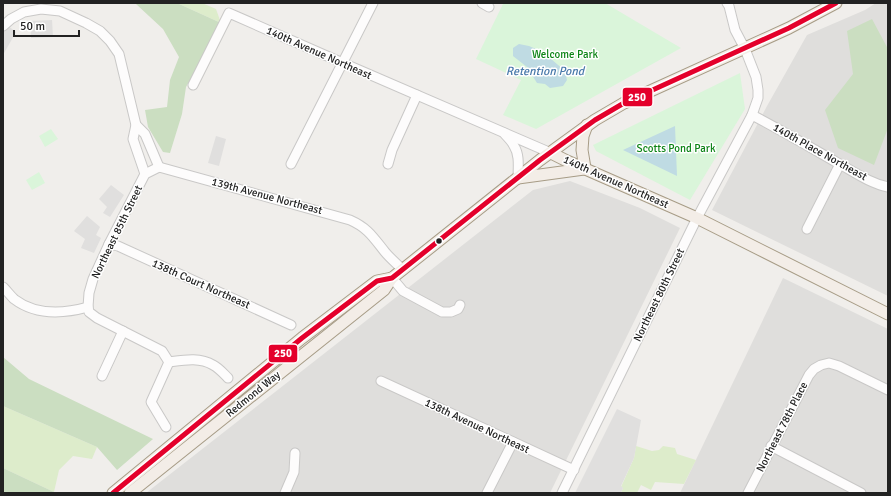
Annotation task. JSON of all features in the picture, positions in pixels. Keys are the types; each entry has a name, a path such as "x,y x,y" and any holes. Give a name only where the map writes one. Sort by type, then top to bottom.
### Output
{"main road":[{"name":"Redmond Way","path":"130,493 384,290 392,278 518,178 595,120 624,103 745,49 836,3"},
{"path":"518,178 585,168 582,150 583,136 588,125"},
{"name":"140th Avenue Northeast","path":"551,153 697,218 888,314"},
{"name":"Redmond Way","path":"113,493 302,338 377,280 392,278"}],"street":[{"path":"291,164 373,3"},
{"path":"729,4 735,30 745,49"},
{"path":"3,26 11,19 24,12 40,9 60,11 100,31 110,41 119,54 136,125 133,139 145,174"},
{"name":"140th Avenue Northeast","path":"193,85 229,13 551,153"},
{"name":"Northeast 80th Street","path":"562,493 697,218 752,115 758,98 758,90 756,77 745,49"},
{"path":"388,164 392,150 417,96"},
{"name":"140th Place Northeast","path":"752,115 878,185 888,187"},
{"path":"136,125 145,134 159,167"},
{"path":"503,132 515,146 519,167 518,178"},
{"path":"807,229 840,164"},
{"name":"Northeast 85th Street","path":"88,307 89,293 93,279 109,244 145,174 159,167"},
{"name":"139th Avenue Northeast","path":"159,167 360,224 403,270"},
{"name":"138th Court Northeast","path":"109,244 118,246 291,325"},
{"path":"392,278 403,291 442,312 452,312 458,309 460,305"},
{"path":"3,287 14,298 27,306 38,310 54,312 88,307 89,312 96,318 162,351 169,362"},
{"path":"102,376 123,331"},
{"path":"169,362 201,360 213,364 228,378"},
{"path":"166,427 151,402 169,362"},
{"name":"Northeast 78th Place","path":"748,493 771,446 809,375 814,369 829,363 839,366 888,390"},
{"name":"138th Avenue Northeast","path":"381,381 574,470"},
{"path":"488,493 513,442"},
{"path":"771,446 861,493"},
{"path":"285,493 294,472 295,453"}],"shaded area":[{"path":"876,3 888,3 888,296 712,210 767,106 807,35 865,10"},
{"path":"52,20 53,37 31,38 30,21"},
{"path":"3,22 16,32 3,55"},
{"path":"216,136 226,139 219,166 208,163"},
{"path":"570,181 640,208 680,228 550,493 146,493 533,190"},
{"path":"111,185 124,195 110,217 103,213 107,207 99,199"},
{"path":"87,216 100,227 96,235 101,238 94,253 81,248 85,239 74,231"},
{"path":"783,278 888,329 888,493 680,493"},
{"path":"617,409 641,420 634,458 621,486 623,488 621,493 575,493"}],"green space":[{"path":"177,3 202,3 216,9 221,23"},
{"path":"177,3 221,23 186,87 182,114 170,153 163,152 148,127 145,110 167,107 170,80 179,57 163,29 136,4"},
{"name":"Welcome Park","path":"502,3 605,3 681,48 536,129 503,115 521,80 476,59 503,4"},
{"path":"872,19 888,49 888,128 874,165 838,148 825,110 853,74 847,31"},
{"name":"Scotts Pond Park","path":"740,73 745,109 690,200 596,151 593,145"},
{"path":"51,129 58,139 45,147 39,136"},
{"path":"39,172 45,183 32,190 26,180"},
{"path":"3,357 29,379 153,439 117,470 97,447 3,406"},
{"path":"3,406 97,447 92,459 73,456 59,470 54,492 3,468"},
{"path":"636,446 652,451 659,450 663,446 675,448 677,454 696,460 684,484 655,482 651,490 641,485 637,493 621,493 623,488 621,487 634,458"},
{"path":"3,468 54,492 56,493 3,493"}],"water":[{"name":"Retention Pond","path":"519,44 529,46 543,52 565,71 567,80 563,86 550,88 545,84 537,83 527,67 513,56 513,48"},
{"path":"675,126 677,176 623,150"}],"transit line":[{"name":"250","path":"113,493 302,338 377,281 392,278 540,160 595,120 624,103 789,28 836,3"}]}
